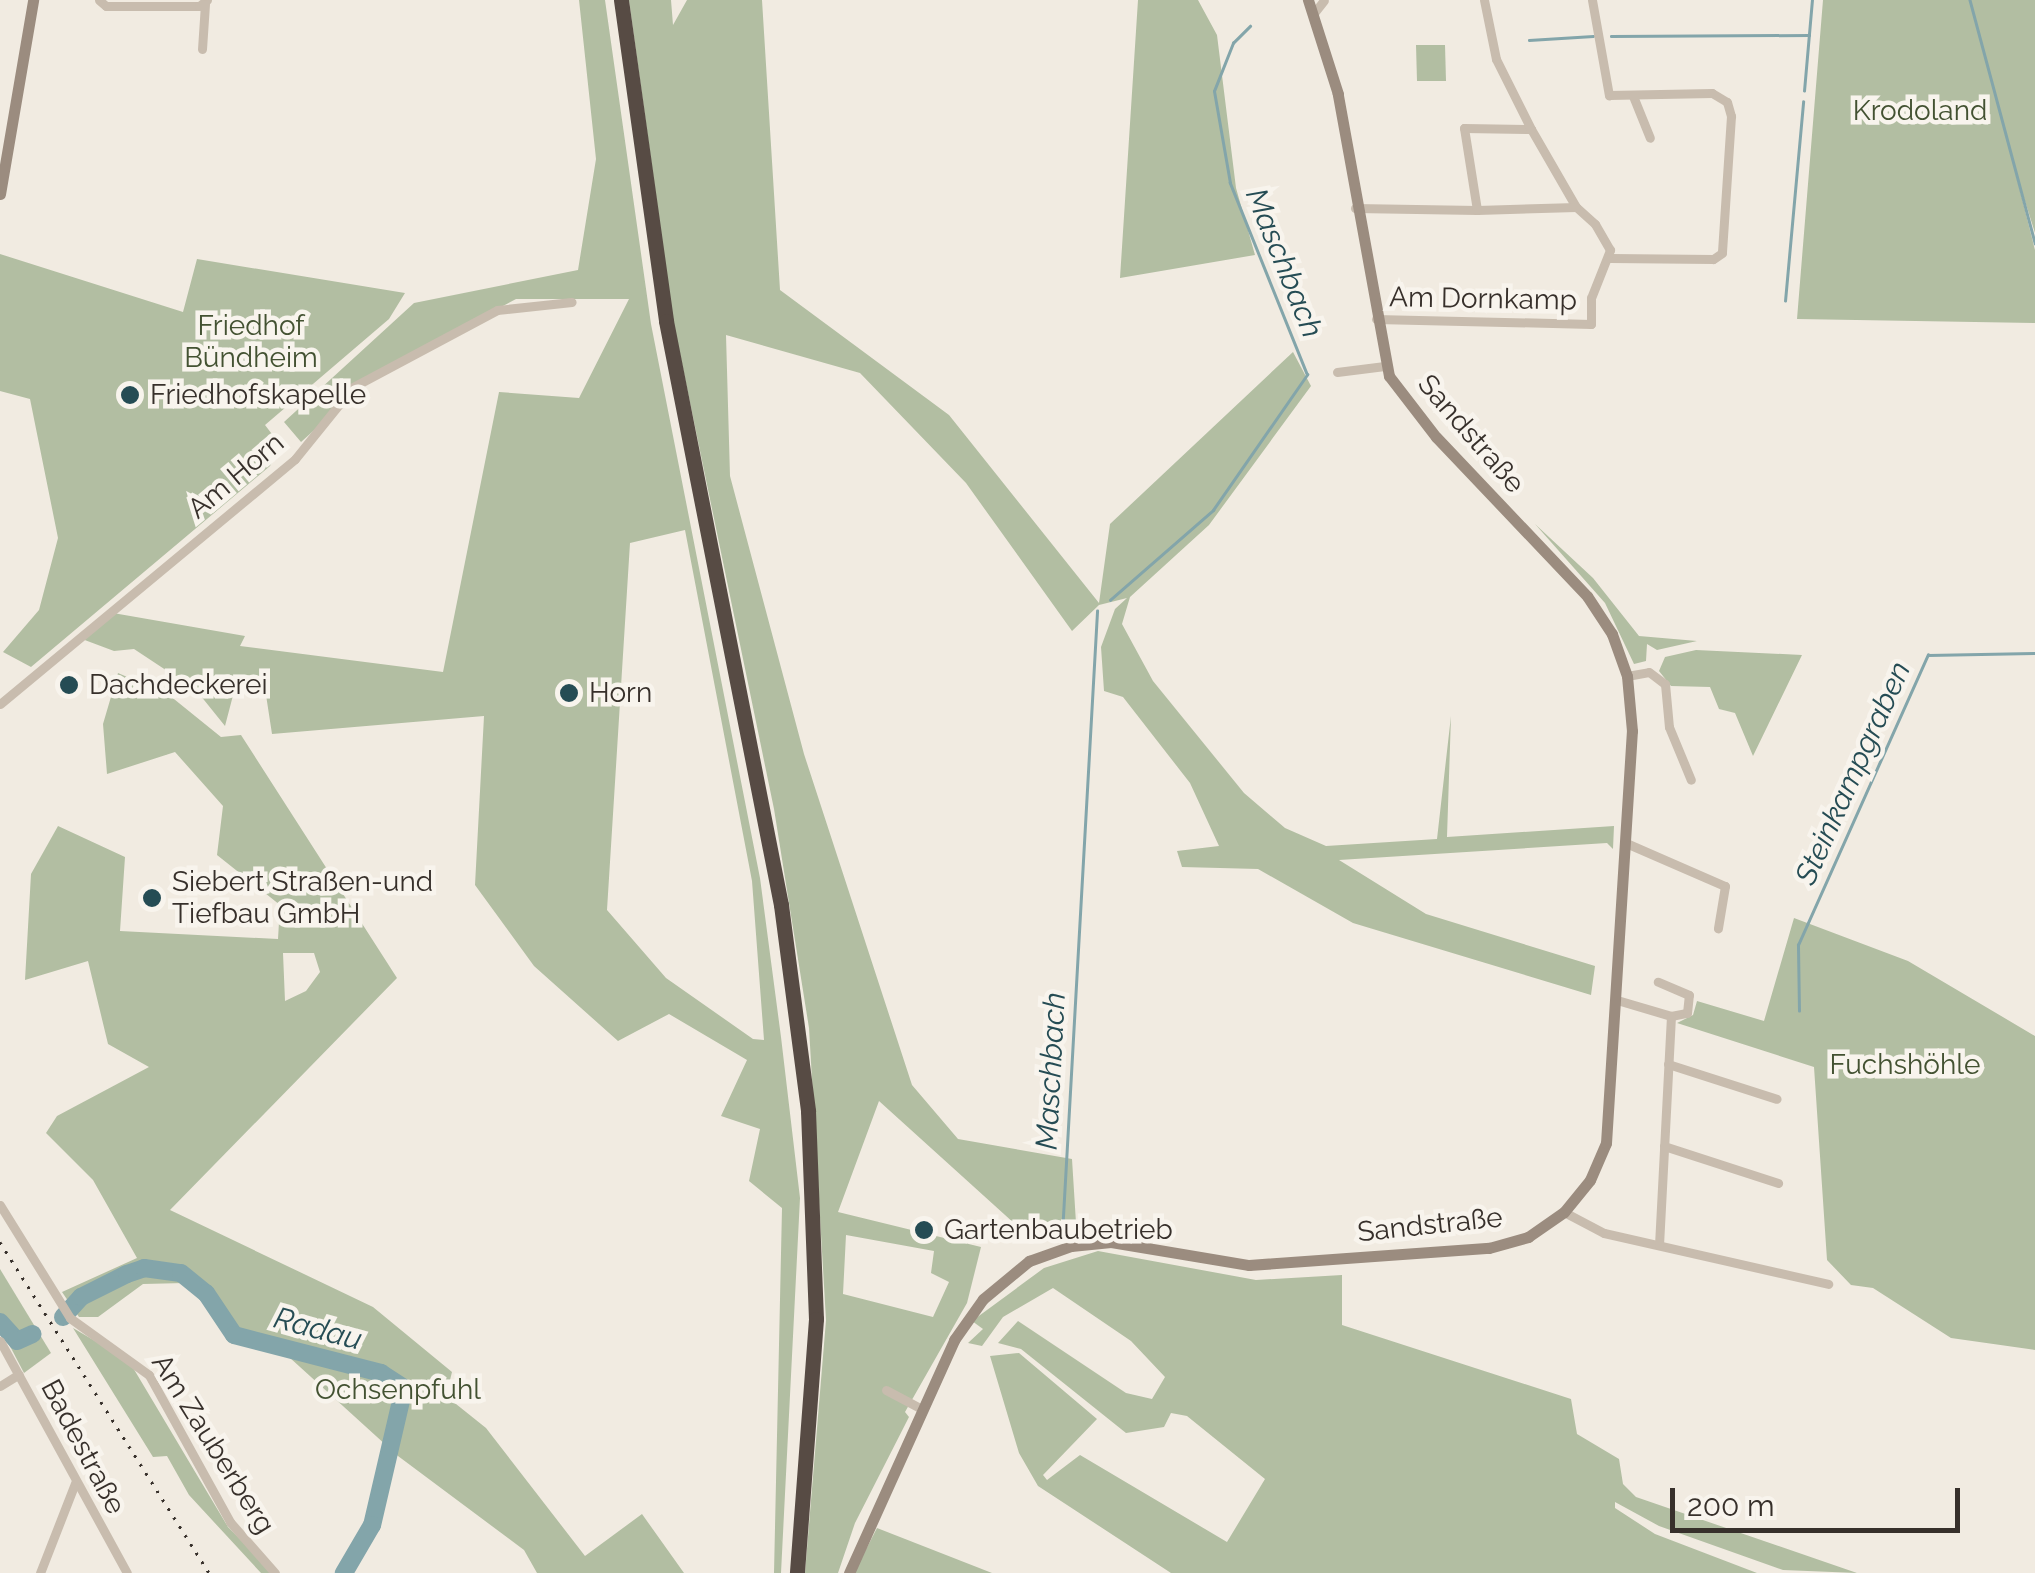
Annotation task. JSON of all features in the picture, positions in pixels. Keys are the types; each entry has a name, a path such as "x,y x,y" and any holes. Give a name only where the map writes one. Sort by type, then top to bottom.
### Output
{"highway":[{"path":"612,0 662,322 790,964 813,1172 811,1319 798,1573"},
{"path":"622,0 652,263"},
{"path":"788,1573 808,1377"}],"street":[{"path":"0,194 33,0"},
{"path":"99,0 106,6 206,2 202,49"},
{"name":"Sandstraße","path":"849,1573 921,1409 983,1299 1046,1254 1130,1242 1249,1265 1488,1248 1528,1237 1564,1212 1590,1180 1606,1143 1626,844 1627,676 1612,634 1587,596 1436,437 1385,366 1336,81 1308,0"},
{"path":"1314,13 1324,0"},
{"path":"1484,0 1484,26 1496,59 1576,207 1608,240 1610,258 1714,259 1722,253 1725,232 1727,102 1712,93 1608,95 1602,85 1592,0"},
{"path":"1633,96 1650,138"},
{"path":"1476,210 1464,128 1531,129"},
{"path":"1355,208 1576,207"},
{"name":"Am Dornkamp","path":"1374,319 1591,324 1591,298 1610,258"},
{"name":"Am Horn","path":"0,704 295,459 353,387 497,310 572,302"},
{"name":"Sandstraße","path":"1337,372 1385,366"},
{"path":"1627,676 1649,672 1665,684 1668,727 1691,780"},
{"path":"1626,844 1724,886 1718,928"},
{"path":"1618,1000 1671,1016 1687,1013 1689,995 1658,982"},
{"path":"1659,1245 1671,1016"},
{"path":"1668,1064 1777,1100"},
{"path":"1664,1146 1778,1183"},
{"name":"Am Zauberberg","path":"0,1205 70,1318 149,1375 230,1522 275,1573"},
{"path":"1564,1212 1590,1229 1828,1284"},
{"name":"Badestraße","path":"0,1342 126,1573"},
{"path":"0,1386 19,1374"},
{"path":"886,1390 921,1409"},
{"path":"40,1573 75,1484"}],"green space":[{"name":"Horn","path":"579,0 605,0 651,324 760,878 781,1037 800,1198 781,1573 774,1573 782,1208 749,1181 760,1129 721,1116 747,1060 669,1014 618,1041 534,966 475,885 484,716 272,734 266,695 236,684 225,726 196,690 134,649 114,651 82,639 113,613 245,636 240,646 443,672 499,392 579,398 629,299 516,299 379,372 301,442 284,422 414,303 578,270 596,159","holes":["685,530 752,881 764,1040 753,1039 666,978 607,910 630,543"]},
{"path":"629,0 671,0 673,25 687,0 762,0 780,290 949,415 1099,603 1110,524 1293,352 1311,386 1209,525 1130,597 1122,624 1153,681 1244,793 1285,828 1326,846 1437,839 1451,716 1447,837 1614,826 1613,849 1607,843 1339,860 1426,914 1595,966 1591,995 1353,923 1258,869 1182,867 1177,851 1219,846 1190,783 1123,697 1104,691 1101,647 1115,609 1127,598 1099,605 1072,631 966,483 860,373 726,335 730,476 804,754 912,1085 958,1139 1072,1159 1076,1223 1025,1233 879,1101 838,1212 981,1247 967,1303 905,1412 909,1417 855,1523 838,1573 805,1573 826,1320 809,1028 774,809 673,320","holes":["846,1235 934,1251 931,1273 949,1282 933,1317 843,1294"]},
{"path":"1138,0 1198,0 1217,35 1236,188 1255,255 1120,278"},
{"name":"Krodoland","path":"1823,0 2035,0 2035,233 2013,163 2035,250 2035,323 1797,319"},
{"path":"1416,45 1445,45 1446,81 1417,81"},
{"name":"Friedhof Bündheim","path":"0,254 183,312 197,259 405,293 389,319 265,425 281,446 270,466 31,667 3,652 39,610 58,538 30,399 0,391"},
{"path":"1535,524 1593,578 1639,636 1697,641 1657,650 1647,644 1646,661 1634,664 1605,603"},
{"path":"1696,650 1802,655 1753,756 1735,713 1719,709 1710,687 1671,686 1659,671 1665,657"},
{"name":"Ochsenpfuhl","path":"118,673 169,695 221,737 241,735 397,978 170,1210 373,1307 452,1372 446,1396 486,1428 585,1556 642,1514 684,1573 537,1573 524,1550 398,1456 278,1347 214,1315 185,1283 143,1284 98,1317 79,1317 62,1292 137,1258 93,1180 46,1133 57,1116 149,1067 108,1044 88,961 25,980 31,874 58,826 125,857 120,931 278,939 280,905 217,855 223,806 175,752 107,774 103,724","holes":["283,953 314,953 320,972 306,991 285,1001"]},
{"name":"Fuchshöhle","path":"1794,918 1908,961 2035,1036 2035,1350 1951,1338 1873,1288 1851,1285 1827,1260 1814,1067 1677,1023 1693,1015 1697,1001 1764,1021"},
{"path":"1098,1251 1256,1280 1342,1275 1342,1325 1571,1399 1577,1434 1619,1459 1623,1484 1636,1497 1857,1573 1783,1570 1659,1526 1615,1502 1615,1508 1655,1534 1757,1573 1171,1573 1038,1486 1019,1453 990,1356 1019,1353 1097,1419 1043,1475 1047,1480 1080,1455 1227,1542 1265,1479 1187,1416 1171,1413 1164,1427 1126,1433 1021,1349 998,1343 1018,1321 1126,1393 1152,1399 1165,1377 1131,1341 1053,1288 1003,1317 982,1346 968,1343 983,1329 972,1321 1044,1268"},
{"path":"0,1269 51,1353 24,1373 0,1327"},
{"path":"73,1328 129,1361 228,1527 274,1573 261,1573 189,1495 167,1456 153,1457"},
{"path":"877,1528 992,1573 854,1573"}],"waterway":[{"path":"1804,91 1812,0"},
{"name":"Steinkampgraben","path":"1970,0 2035,243"},
{"name":"Maschbach","path":"1110,600 1213,510 1307,375 1230,183 1214,91 1233,43 1250,26"},
{"path":"1611,36 1809,35"},
{"path":"1529,40 1593,36"},
{"path":"1785,301 1803,102"},
{"name":"Maschbach","path":"1062,1234 1097,611"},
{"name":"Steinkampgraben","path":"1799,1011 1798,945 1928,655 2035,653"},
{"name":"Radau","path":"63,1317 81,1297 127,1274 144,1268 181,1273 206,1293 234,1335 381,1373 404,1388 372,1525 344,1573"},
{"name":"Radau","path":"0,1322 17,1341 33,1334"}],"railway":[{"path":"0,1242 209,1573"}],"place":[{"name":"Friedhofskapelle","path":"130,395"},
{"name":"Dachdeckerei","path":"69,685"},
{"name":"Horn","path":"569,693"},
{"name":"Siebert Straßen-und Tiefbau GmbH","path":"152,898"},
{"name":"Gartenbaubetrieb","path":"924,1230"}]}
